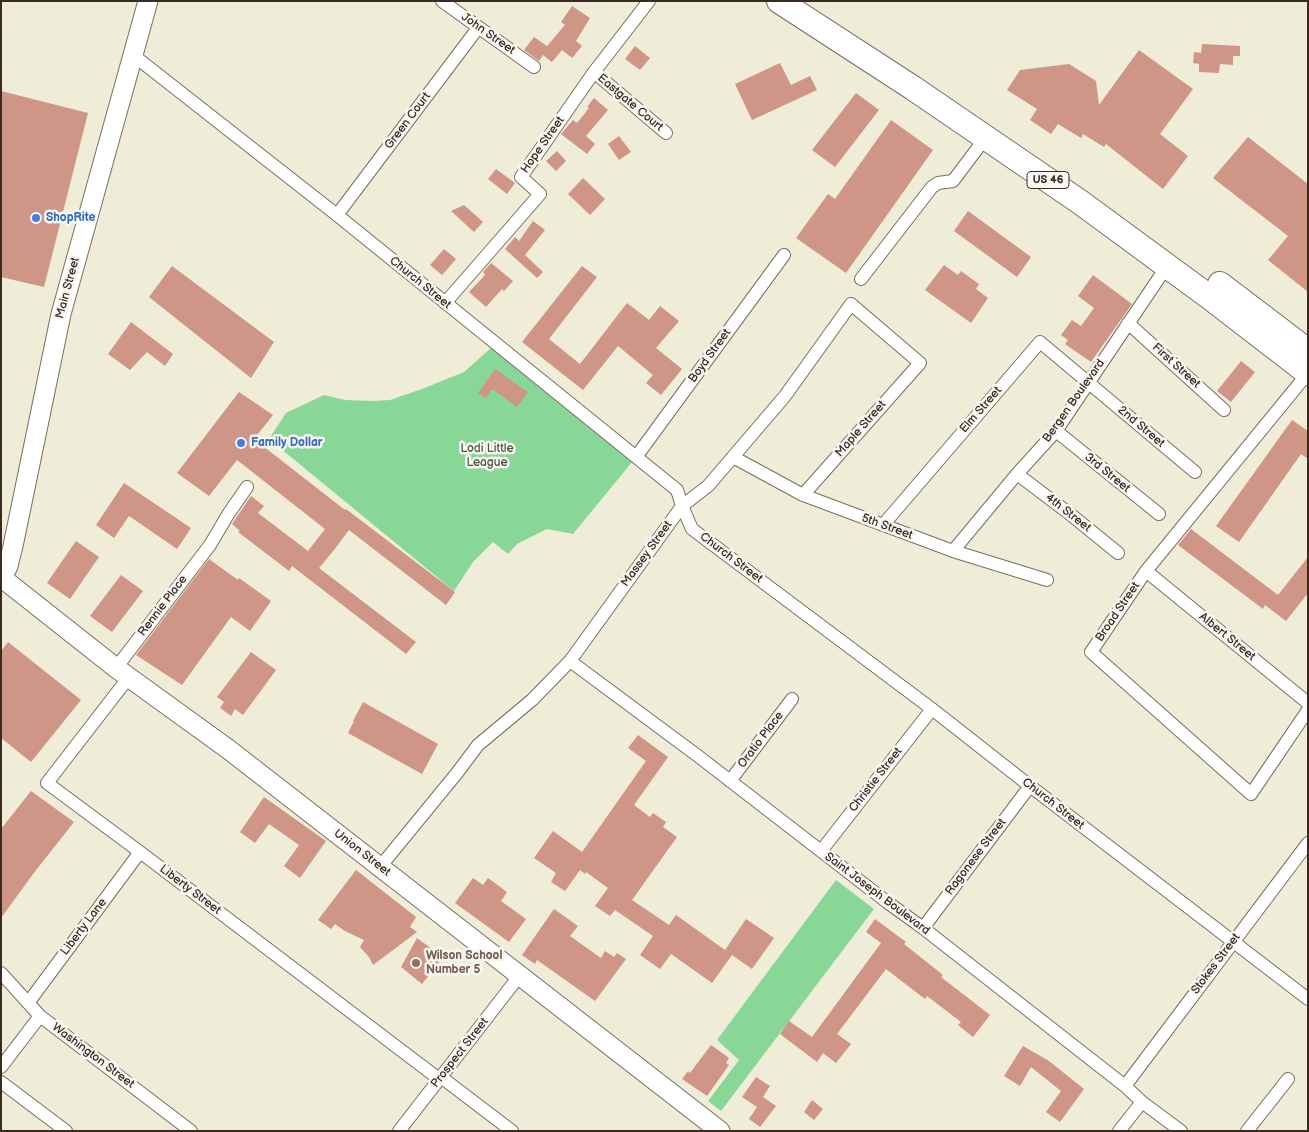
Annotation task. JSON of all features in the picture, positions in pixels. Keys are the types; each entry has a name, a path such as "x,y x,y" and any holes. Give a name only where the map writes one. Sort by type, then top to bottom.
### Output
{"highway":[{"name":"US 46","path":"779,1 897,77 1080,202 1308,373"},
{"name":"US 46","path":"806,1 960,101 1076,180 1213,279 1308,351"}],"street":[{"name":"Main Street","path":"2,578 8,566 13,546 61,314 148,1"},
{"name":"John Street","path":"442,1 534,66"},
{"name":"Hope Street","path":"445,303 540,194 520,177 594,72 649,1"},
{"name":"Green Court","path":"337,215 478,28"},
{"name":"Church Street","path":"133,55 337,215 677,490 692,529 932,709 1308,999"},
{"name":"Eastgate Court","path":"594,72 666,134"},
{"path":"861,278 932,187 938,183 953,180 986,137"},
{"name":"Boyd Street","path":"636,456 784,255"},
{"name":"Bergen Boulevard","path":"953,551 1017,474 1056,432 1167,266"},
{"name":"Massey Street","path":"380,867 458,773 478,745 532,700 570,661 682,506 708,486 785,396 851,304 920,363"},
{"name":"First Street","path":"1128,323 1224,410"},
{"name":"Elm Street","path":"883,526 1040,342 1088,382"},
{"name":"Maple Street","path":"803,495 920,363"},
{"name":"Broad Street","path":"1308,373 1146,571 1090,652 1251,794 1308,710"},
{"name":"2nd Street","path":"1088,382 1195,472"},
{"name":"3rd Street","path":"1056,432 1159,514"},
{"name":"5th Street","path":"733,457 803,495 953,551 1047,580"},
{"name":"4th Street","path":"1017,474 1118,553"},
{"name":"Rennie Place","path":"123,672 210,545 229,512 247,487"},
{"name":"Albert Street","path":"1146,571 1308,703"},
{"name":"Union Street","path":"2,578 123,672 228,749 720,1131"},
{"name":"Saint Joseph Boulevard","path":"570,661 922,928 1181,1131"},
{"name":"Liberty Street","path":"123,672 46,783 512,1131"},
{"name":"Oratio Place","path":"730,781 792,699"},
{"name":"Christie Street","path":"821,851 932,709"},
{"name":"Ragonese Street","path":"922,928 1030,786"},
{"name":"Stokes Street","path":"1125,1086 1308,843"},
{"name":"Liberty Lane","path":"28,1003 140,852"},
{"name":"Washington Street","path":"1,974 40,1016 191,1131"},
{"name":"Prospect Street","path":"400,1131 520,974"},
{"path":"1,1067 40,1016"},
{"path":"1247,1131 1288,1079"},
{"path":"1,1082 66,1131"},
{"path":"1119,1131 1142,1102"}],"green space":[{"name":"Lodi Little League","path":"491,348 632,462 573,534 547,529 517,544 508,554 493,542 473,562 454,591 269,439 286,413 324,395 345,400 390,400 464,372"},
{"path":"836,880 874,909 721,1111 708,1101 739,1060 717,1040"}],"building":[{"path":"572,6 590,18 576,41 582,46 572,58 562,50 552,62 543,55 539,61 524,50 534,37 547,46 565,25 561,22"},
{"path":"1202,44 1240,46 1240,56 1233,56 1233,65 1220,64 1219,73 1199,72 1199,64 1193,63 1194,52 1201,53"},
{"path":"635,46 650,58 640,70 625,59"},
{"path":"1139,50 1193,89 1160,134 1188,156 1163,189 1106,144 1104,147 1083,134 1081,138 1058,124 1051,134 1030,120 1037,109 1007,90 1020,70 1069,64 1096,81 1099,105"},
{"path":"780,63 791,85 810,76 817,90 752,120 735,84"},
{"path":"1,91 88,113 44,287 1,277"},
{"path":"856,93 879,110 835,167 812,150"},
{"path":"594,98 608,110 586,136 595,144 587,154 561,134 573,120 577,123"},
{"path":"891,120 933,150 846,273 796,238 828,194 835,199"},
{"path":"619,136 631,152 619,160 608,144"},
{"path":"1248,137 1308,184 1308,292 1268,260 1288,236 1213,178"},
{"path":"557,151 566,161 556,171 546,161"},
{"path":"496,169 515,183 507,194 488,179"},
{"path":"583,178 605,199 590,215 568,194"},
{"path":"464,205 483,222 474,232 451,211"},
{"path":"968,211 1031,257 1017,277 954,231"},
{"path":"533,221 545,230 525,255 543,272 537,278 505,249 515,237 519,241"},
{"path":"444,249 456,259 442,275 430,265"},
{"path":"491,263 513,281 504,291 502,289 486,307 469,292 485,275 483,272"},
{"path":"944,265 958,275 961,271 979,284 976,289 988,298 971,323 925,290"},
{"path":"172,266 274,342 251,378 149,297"},
{"path":"582,266 597,277 549,339 580,364 627,303 649,320 660,306 679,321 656,348 682,369 661,395 646,383 653,375 618,346 583,390 522,342"},
{"path":"1093,275 1132,304 1091,362 1065,344 1068,340 1061,335 1072,320 1081,326 1094,308 1078,296"},
{"path":"131,322 173,354 165,366 147,352 130,370 108,354"},
{"path":"1241,361 1255,372 1231,402 1217,391"},
{"path":"495,369 528,392 517,407 492,389 486,398 478,393"},
{"path":"239,392 273,415 254,439 455,592 446,605 349,530 319,568 416,642 406,654 292,566 289,571 238,532 240,531 232,524 251,496 264,506 258,513 308,551 325,529 237,460 209,496 177,473"},
{"path":"1292,420 1308,431 1308,459 1301,454 1239,542 1216,526"},
{"path":"124,483 191,528 177,549 129,516 114,538 96,525"},
{"path":"1191,529 1278,595 1308,557 1308,593 1286,621 1265,605 1263,609 1178,545"},
{"path":"76,541 99,557 70,599 47,583"},
{"path":"209,559 271,601 250,631 231,617 182,685 136,655"},
{"path":"121,575 143,591 112,632 90,616"},
{"path":"8,642 81,700 31,762 1,738 1,651"},
{"path":"251,652 276,670 243,715 235,709 231,716 220,708 224,702 217,697"},
{"path":"363,702 438,744 422,774 348,733"},
{"path":"638,735 668,757 634,805 650,817 653,813 666,822 663,827 677,837 632,900 669,925 676,915 725,950 746,919 774,938 752,969 732,955 712,983 671,954 660,969 640,955 653,936 615,910 610,916 595,906 608,888 586,872 585,874 580,870 565,891 551,882 556,873 534,858 553,831 582,852 646,761 628,748"},
{"path":"31,791 74,822 1,918 1,829"},
{"path":"264,797 326,841 300,878 284,866 299,845 269,824 255,843 240,832"},
{"path":"356,870 416,917 410,927 417,932 373,965 360,947 364,940 335,924 331,929 318,920"},
{"path":"473,878 483,885 488,878 507,892 501,901 526,919 509,942 455,903"},
{"path":"554,909 578,926 570,936 601,958 605,951 614,957 617,953 626,959 595,1001 537,960 535,964 522,955"},
{"path":"875,919 906,942 904,944 943,975 941,977 990,1015 973,1037 958,1025 961,1022 927,996 925,999 886,969 837,1034 851,1044 836,1063 823,1053 817,1062 780,1034 789,1021 812,1037 881,943 866,932"},
{"path":"417,938 443,957 422,984 401,967"},
{"path":"711,1045 729,1058 726,1063 729,1065 707,1096 682,1079 688,1071 690,1073"},
{"path":"1023,1046 1049,1061 1084,1089 1060,1122 1046,1112 1061,1091 1031,1067 1020,1086 1004,1076"},
{"path":"756,1077 770,1086 763,1097 776,1106 760,1127 749,1119 757,1107 742,1097"},
{"path":"812,1100 823,1109 814,1120 804,1112"}],"place":[{"name":"ShopRite","path":"36,218"},
{"name":"Family Dollar","path":"241,443"},
{"name":"Wilson School Number 5","path":"416,963"}]}
